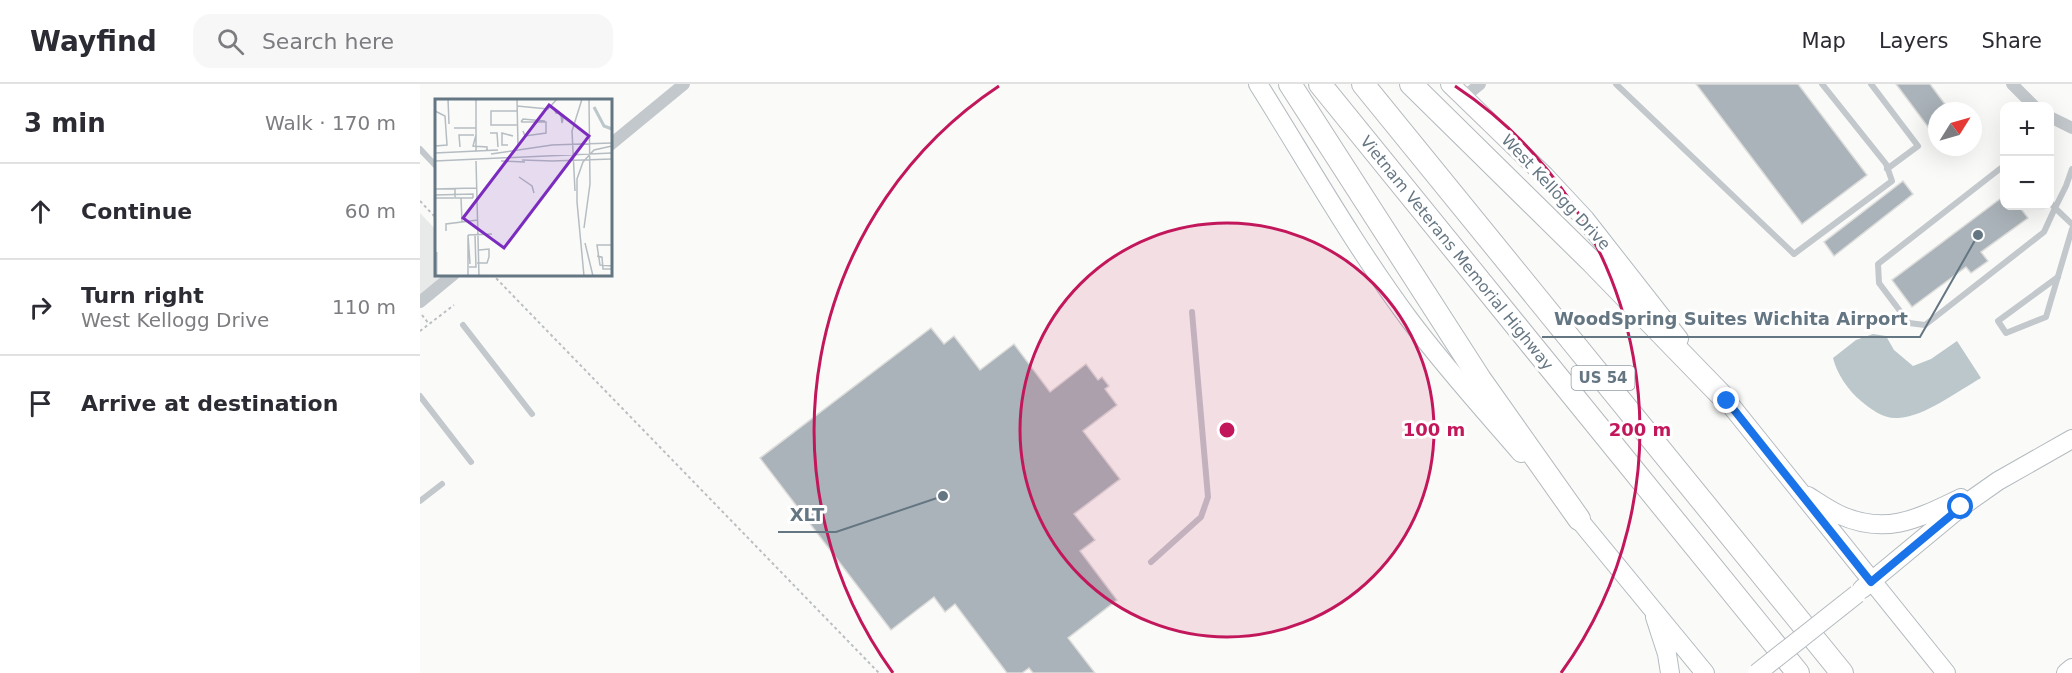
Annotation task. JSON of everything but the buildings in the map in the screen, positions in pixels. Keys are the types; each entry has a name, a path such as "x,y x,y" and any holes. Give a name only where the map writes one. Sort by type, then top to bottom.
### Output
{"highway":[{"path":"1290,84 1480,379 1579,519"},
{"name":"Vietnam Veterans Memorial Highway","path":"1320,84 1798,673"},
{"name":"Vietnam Veterans Memorial Highway","path":"1363,84 1842,673"},
{"path":"1411,84 1592,262 1727,401"}],"main road":[{"path":"1258,84 1364,254 1409,319 1458,381 1579,519 1705,673"},
{"name":"West Kellogg Drive","path":"1450,84 1545,176 1585,219 1798,491 1946,673"},
{"path":"1798,491 1840,515 1874,525 1897,524 1917,519 1998,481 2072,439"},
{"path":"1757,673 1857,594 1961,507 1998,481"},
{"path":"1651,607 1667,654 1670,673"},
{"path":"2066,673 2072,668"}],"street":[{"path":"612,143 684,84"},
{"path":"1464,97 1480,84"},
{"path":"2012,84 2030,102"},
{"path":"2054,119 2072,128"},
{"path":"420,302 452,276"}],"lane":[{"path":"1616,84 1794,254 1892,181 1887,169 1822,84"},
{"path":"1871,84 1918,146 1887,169"},
{"path":"420,148 435,165"},
{"path":"2000,169 1878,264 1880,283 1909,323 1925,325 2044,232 2071,178 2072,169"},
{"path":"2055,208 2072,224"},
{"path":"2058,277 1998,321 2006,333 2046,317 2058,277 2072,229"},
{"path":"1151,562 1201,517 1208,497 1192,312"},
{"path":"462,326 532,414"},
{"path":"420,396 471,462"},
{"path":"420,501 442,484"}],"path":[{"path":"420,201 435,217"},
{"path":"494,276 879,673"},
{"path":"420,331 454,304"},
{"path":"420,313 429,324"}],"shaded area":[{"path":"420,213 435,229 435,276 458,276 420,305"},
{"path":"1873,334 1886,336 1894,350 1913,366 1931,359 1957,341 1981,378 1919,413 1898,418 1882,415 1852,392 1840,376 1833,358 1856,340"}],"place":[{"name":"WoodSpring Suites Wichita Airport","path":"1978,235"},
{"name":"XLT","path":"943,496"}],"route":[{"path":"1727,401 1871,582 1961,507"}]}
